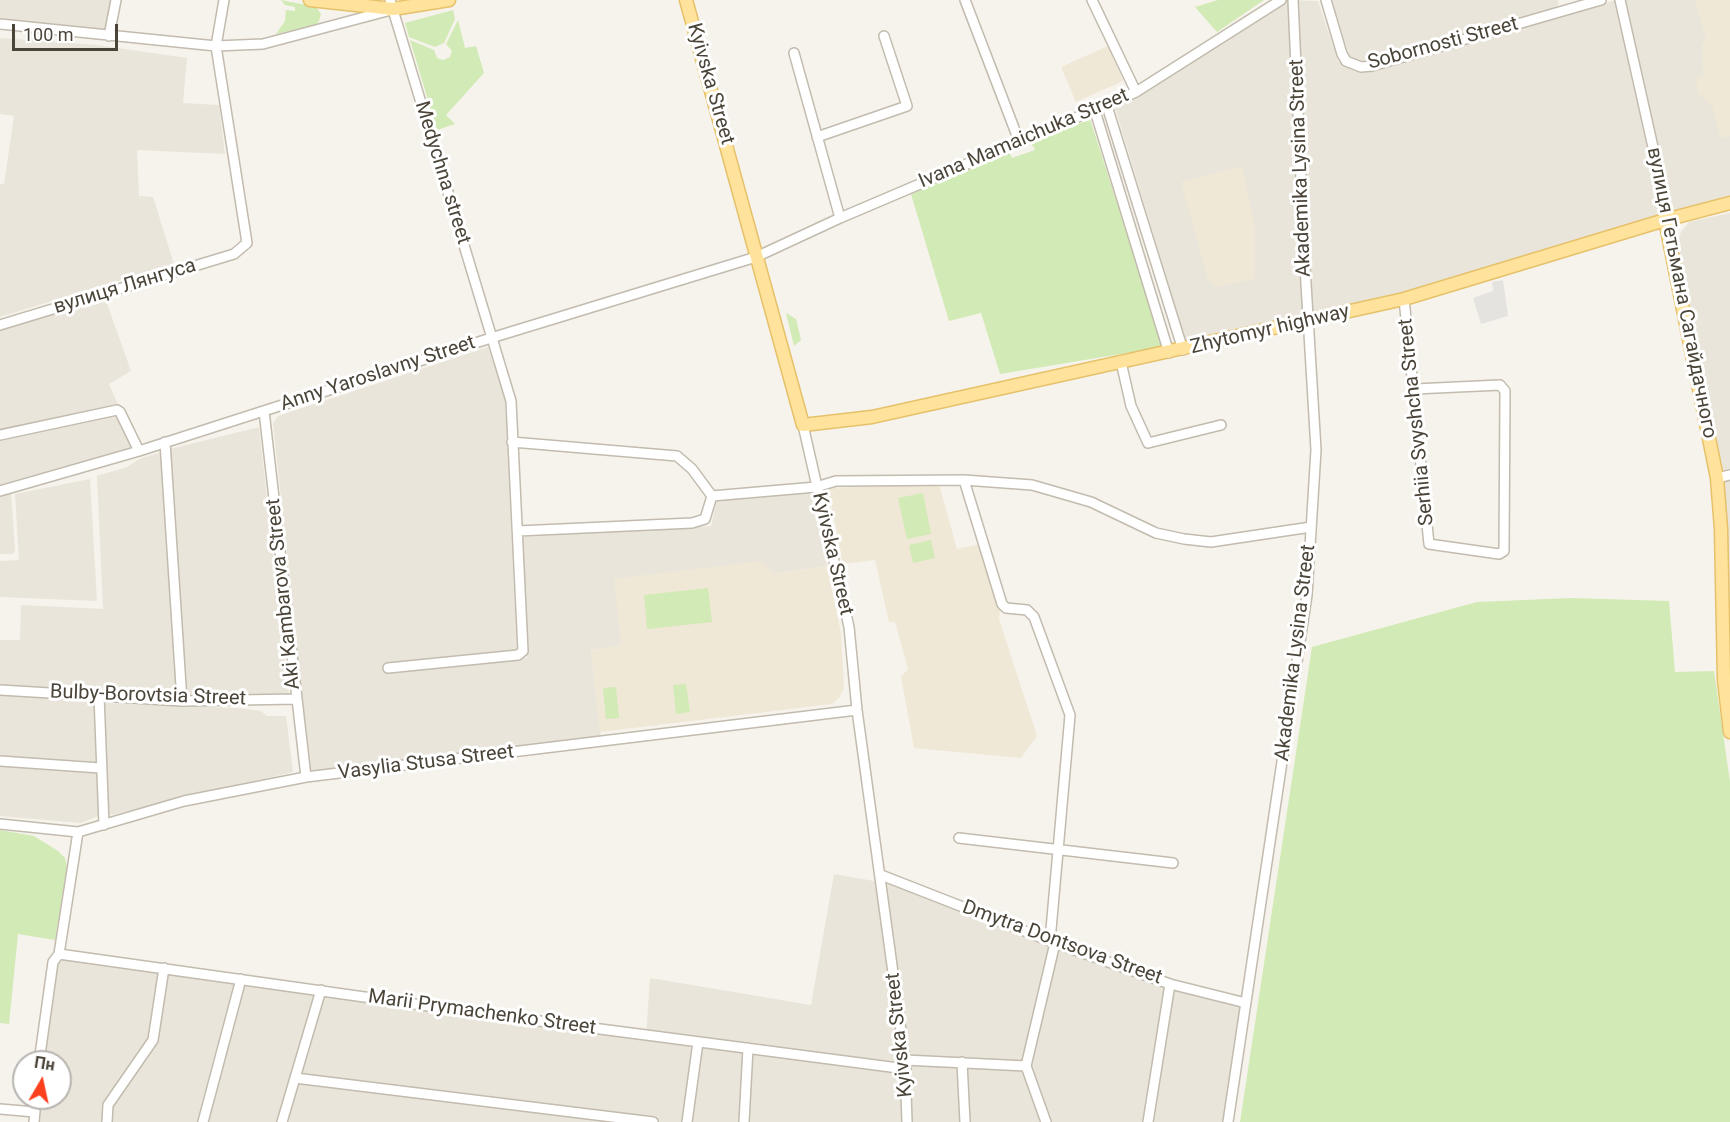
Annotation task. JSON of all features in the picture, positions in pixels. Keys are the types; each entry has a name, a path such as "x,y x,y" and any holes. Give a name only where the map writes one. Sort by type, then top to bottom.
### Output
{"main road":[{"path":"310,0 392,4 449,0"},
{"name":"Kyivska Street","path":"686,0 803,425"},
{"name":"Zhytomyr highway","path":"803,425 872,417 1183,350 1404,299 1665,220 1730,203"},
{"name":"вулиця Гетьмана Сагайдачного","path":"1665,220 1717,478 1730,732"}],"street":[{"path":"109,36 116,0"},
{"path":"216,46 224,0"},
{"path":"965,0 1020,141"},
{"path":"1092,0 1137,92"},
{"name":"Ivana Mamaichuka Street","path":"756,257 840,218 1137,92 1281,0"},
{"name":"Akademika Lysina Street","path":"1228,1122 1307,595 1316,450 1293,0"},
{"name":"Sobornosti Street","path":"1326,0 1342,54 1346,61 1361,67 1383,63 1602,0"},
{"path":"1563,0 1566,11"},
{"name":"вулиця Гетьмана Сагайдачного","path":"1620,0 1657,165 1665,220"},
{"path":"0,24 216,46 263,44 392,4"},
{"name":"Medychna street","path":"388,668 521,654 518,531 511,401 392,4"},
{"path":"817,137 907,106 885,36"},
{"name":"вулиця Лянгуса","path":"0,325 234,254 247,243 216,46"},
{"path":"794,53 840,218"},
{"path":"1107,106 1183,350"},
{"path":"1095,111 1169,353"},
{"name":"Anny Yaroslavny Street","path":"0,491 139,451 492,338 756,257"},
{"name":"Serhiia Svyshcha Street","path":"1404,299 1415,389 1429,544 1499,554 1504,551 1504,391 1500,385 1415,389"},
{"path":"1121,362 1131,406 1148,443 1221,425"},
{"path":"0,435 117,410 139,451"},
{"name":"Aki Kambarova Street","path":"264,411 306,777"},
{"name":"Kyivska Street","path":"803,425 849,627 856,710 881,875 905,1064 908,1122"},
{"path":"165,442 182,701"},
{"path":"512,442 677,456 692,469 712,496"},
{"path":"1717,478 1730,475"},
{"path":"964,480 1002,604 1006,608 1027,610 1034,616 1070,715 1058,848 1053,942 1026,1066 1046,1122"},
{"path":"712,496 816,487 836,481 964,480 1032,484 1091,502 1156,533 1184,539 1211,542 1311,527"},
{"path":"518,531 692,523 705,519 712,496"},
{"name":"Bulby-Borovtsia Street","path":"0,690 182,701 296,699"},
{"path":"99,695 100,768 104,825"},
{"name":"Vasylia Stusa Street","path":"0,824 78,832 184,801 306,777 856,710"},
{"path":"0,761 100,768"},
{"path":"41,1050 53,962 59,954 78,832"},
{"path":"958,838 1173,863"},
{"name":"Dmytra Dontsova Street","path":"881,875 1053,942 1170,984 1246,1003"},
{"name":"Marii Prymachenko Street","path":"59,954 748,1048 905,1064 962,1062 1026,1066"},
{"path":"107,1122 108,1106 153,1040 164,968"},
{"path":"202,1122 241,979"},
{"path":"1148,1122 1170,984"},
{"path":"282,1122 321,990"},
{"path":"687,1122 698,1042"},
{"path":"744,1122 748,1048"},
{"path":"962,1062 965,1122"},
{"path":"295,1078 653,1122"},
{"path":"0,1109 34,1117"}],"shaded area":[{"path":"0,0 112,0 106,31 0,20"},
{"path":"1289,0 1318,1 1338,61 1354,71 1372,72 1616,0 1730,0 1730,200 1641,221 1321,320 1187,345 1115,108 1152,89"},
{"path":"1332,0 1558,0 1559,3 1555,9 1369,62 1355,61 1349,55"},
{"path":"1695,0 1730,0 1730,136 1720,138 1713,108 1698,93 1696,77 1703,77 1702,44 1706,39"},
{"path":"0,38 97,45 187,58 183,103 219,105 225,154 137,150 139,196 153,197 174,264 0,317 0,184 4,184 14,116 0,114"},
{"path":"1108,46 1123,81 1076,102 1061,67"},
{"path":"1242,166 1255,227 1255,279 1216,287 1208,279 1181,182"},
{"path":"1730,213 1730,472 1719,475 1677,243 1681,232 1689,222"},
{"path":"1503,280 1508,316 1481,324 1473,298 1493,291 1492,282"},
{"path":"105,298 131,371 109,384 119,407 0,431 0,329"},
{"path":"488,347 505,400 517,651 385,665 385,673 527,658 523,537 711,526 717,500 810,492 827,566 774,574 621,640 621,646 591,650 601,737 310,772 273,423 278,416"},
{"path":"118,415 134,449 0,487 0,439"},
{"path":"259,427 289,695 187,696 170,449"},
{"path":"162,452 178,698 0,687 0,640 20,640 21,605 103,609 97,476 127,467 139,459"},
{"path":"90,479 97,601 0,597 0,561 19,560 15,494"},
{"path":"1730,481 1730,618 1728,618 1721,483"},
{"path":"939,484 957,549 981,544 1000,607 999,619 1037,736 1021,758 914,748 901,677 908,669 895,622 889,622 875,560 843,564 828,488"},
{"path":"11,492 15,551 13,554 0,554 0,495"},
{"path":"761,561 774,574 827,566 841,633 844,688 839,698 832,704 600,732 591,650 621,645 614,579"},
{"path":"0,695 95,701 101,815 81,823 0,816"},
{"path":"104,703 237,708 261,711 267,716 286,716 293,772 107,816 103,776"},
{"path":"834,874 891,884 1240,1007 1224,1122 35,1122 36,1110 72,1110 72,1050 41,1050 56,959 646,1037 650,978 811,1005"}],"green space":[{"path":"281,0 316,7 321,14 319,21 317,24 276,34 285,21 286,10 295,11 295,7 285,5"},
{"path":"1218,0 1264,0 1217,32 1195,7"},
{"path":"453,10 455,19 444,43 435,47 409,37 405,23"},
{"path":"458,20 465,48 476,46 484,73 446,115 455,124 437,130 410,40 434,50 437,58 443,60 450,57 452,51 446,44"},
{"path":"1090,119 1163,347 1000,374 981,313 949,321 911,194 1009,152 1012,158 1035,150 1031,143"},
{"path":"786,313 796,319 801,340 794,346"},
{"path":"923,493 931,534 907,539 898,498"},
{"path":"931,540 935,558 913,563 909,545"},
{"path":"708,588 712,622 647,629 644,595"},
{"path":"1571,598 1669,601 1675,672 1714,671 1730,782 1730,1122 1240,1122 1312,647 1477,602"},
{"path":"686,684 690,712 676,714 673,685"},
{"path":"616,687 619,718 606,719 603,688"},
{"path":"0,830 34,836 58,851 65,858 67,867 55,940 18,934 9,1024 0,1023"}]}
